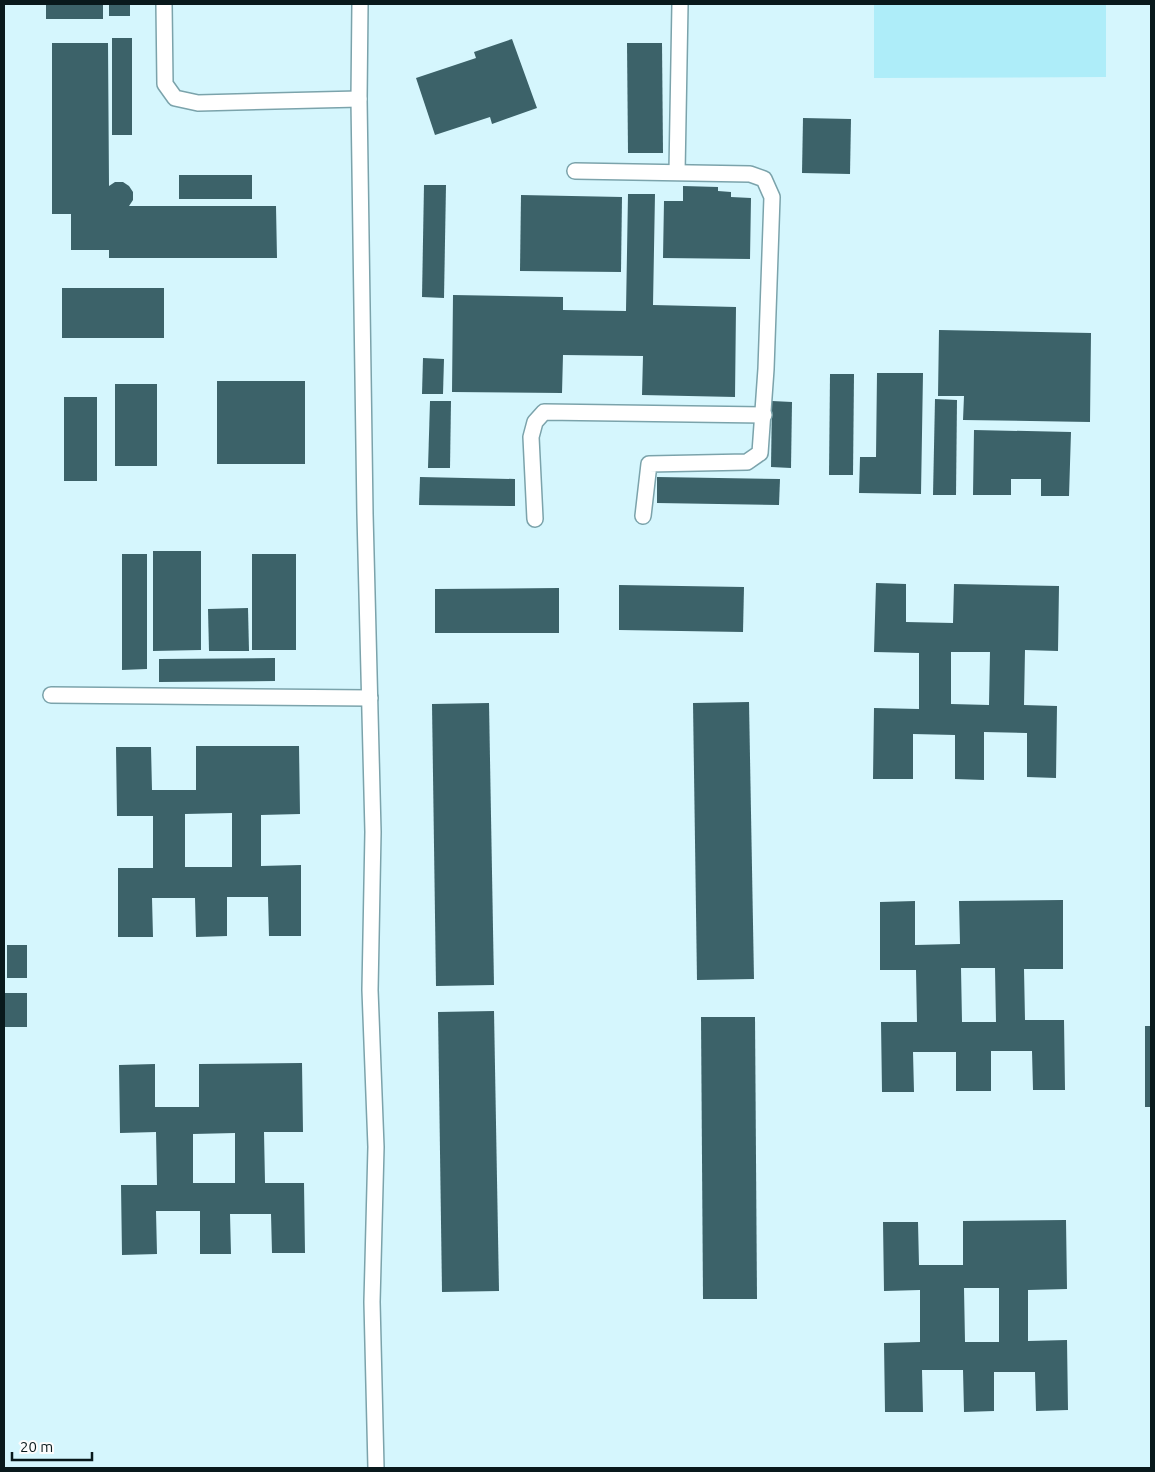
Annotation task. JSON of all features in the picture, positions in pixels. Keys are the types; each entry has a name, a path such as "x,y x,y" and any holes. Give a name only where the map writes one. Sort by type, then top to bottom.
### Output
{"lane":[{"path":"164,4 165,84 174,98 198,103 359,99"},
{"path":"360,4 359,99 373,832 370,990 376,1147 372,1302 376,1468"},
{"path":"678,172 680,4"},
{"path":"575,171 750,174 764,179 772,197 764,415 760,453 747,462 649,464 643,516"},
{"path":"534,519 531,437 534,422 544,412 764,415"},
{"path":"51,695 370,698"}],"shaded area":[{"path":"874,4 1106,4 1106,77 874,78"}],"building":[{"path":"46,4 103,4 103,19 46,19"},
{"path":"109,4 130,4 130,16 109,16"},
{"path":"112,38 132,38 132,135 112,135"},
{"path":"512,39 537,108 492,124 490,117 435,135 416,78 476,58 474,52"},
{"path":"52,43 108,43 109,186 115,182 123,182 129,186 133,192 133,200 129,206 276,206 277,258 109,258 109,250 71,250 71,214 52,214"},
{"path":"627,43 662,43 663,153 628,153"},
{"path":"803,118 851,119 850,174 802,173"},
{"path":"179,175 252,175 252,199 179,199"},
{"path":"424,185 446,185 444,298 422,297"},
{"path":"683,186 718,187 718,191 731,192 731,197 751,198 750,259 663,258 664,201 683,201"},
{"path":"628,194 655,194 653,305 736,307 735,397 642,395 643,356 563,355 562,393 452,392 453,295 563,297 563,310 626,311"},
{"path":"521,195 622,197 621,272 520,271"},
{"path":"62,288 164,288 164,338 62,338"},
{"path":"939,330 1091,333 1090,422 963,420 964,396 938,396"},
{"path":"423,358 444,359 443,394 422,394"},
{"path":"877,373 923,373 921,494 859,493 860,457 876,457"},
{"path":"830,374 854,374 853,475 829,475"},
{"path":"217,381 305,381 305,464 217,464"},
{"path":"115,384 157,384 157,466 115,466"},
{"path":"64,397 97,397 97,481 64,481"},
{"path":"935,399 957,400 956,495 933,495"},
{"path":"430,401 451,401 450,468 428,468"},
{"path":"772,401 792,402 791,468 771,467"},
{"path":"974,430 1071,432 1069,496 1041,496 1041,479 1011,479 1011,495 973,495"},
{"path":"420,477 515,479 515,506 419,505"},
{"path":"657,477 780,479 779,505 657,503"},
{"path":"153,551 201,551 201,650 153,651"},
{"path":"122,554 147,554 147,669 122,670"},
{"path":"252,554 296,554 296,650 252,650"},
{"path":"876,583 906,584 906,622 953,623 954,584 1059,586 1058,651 1025,650 1024,705 1057,706 1056,778 1027,777 1027,733 984,732 984,780 955,779 955,735 913,734 913,779 873,779 874,708 919,709 919,653 874,652","holes":["951,652 990,652 989,705 951,704"]},
{"path":"619,585 744,587 743,632 619,630"},
{"path":"559,588 559,633 435,633 435,589"},
{"path":"248,608 249,651 209,651 208,609"},
{"path":"275,658 275,681 159,682 159,659"},
{"path":"749,702 754,979 697,980 693,703"},
{"path":"489,703 494,985 436,986 432,704"},
{"path":"196,746 299,746 300,814 261,815 261,866 301,865 301,936 269,936 268,897 227,897 227,936 196,937 195,898 152,898 153,937 118,937 118,868 153,868 153,816 117,816 116,747 151,747 152,790 196,790","holes":["232,813 232,867 185,867 185,814"]},
{"path":"1063,900 1063,969 1024,969 1025,1020 1064,1020 1065,1090 1033,1090 1032,1051 991,1051 991,1091 956,1091 956,1052 913,1052 914,1092 882,1092 881,1022 917,1022 916,970 880,970 880,902 915,901 915,945 960,944 959,901","holes":["961,968 995,968 996,1022 962,1022"]},
{"path":"7,945 27,945 27,978 7,978"},
{"path":"5,993 27,993 27,1027 5,1027"},
{"path":"494,1011 499,1291 442,1292 438,1012"},
{"path":"701,1017 755,1017 757,1299 703,1299"},
{"path":"1145,1026 1151,1026 1151,1107 1145,1107"},
{"path":"302,1063 303,1132 264,1132 265,1183 304,1183 305,1253 272,1253 271,1214 230,1214 231,1254 200,1254 200,1211 156,1211 157,1254 122,1255 121,1185 157,1185 156,1132 120,1133 119,1065 155,1064 155,1107 199,1107 199,1064","holes":["235,1133 235,1183 193,1183 193,1134"]},
{"path":"1066,1220 1067,1289 1028,1290 1028,1341 1067,1340 1068,1410 1036,1411 1035,1372 994,1372 994,1411 964,1412 963,1370 922,1370 923,1412 885,1412 884,1343 920,1342 920,1290 884,1291 883,1222 918,1222 919,1265 963,1265 963,1221","holes":["964,1288 999,1288 999,1342 965,1342"]}]}
